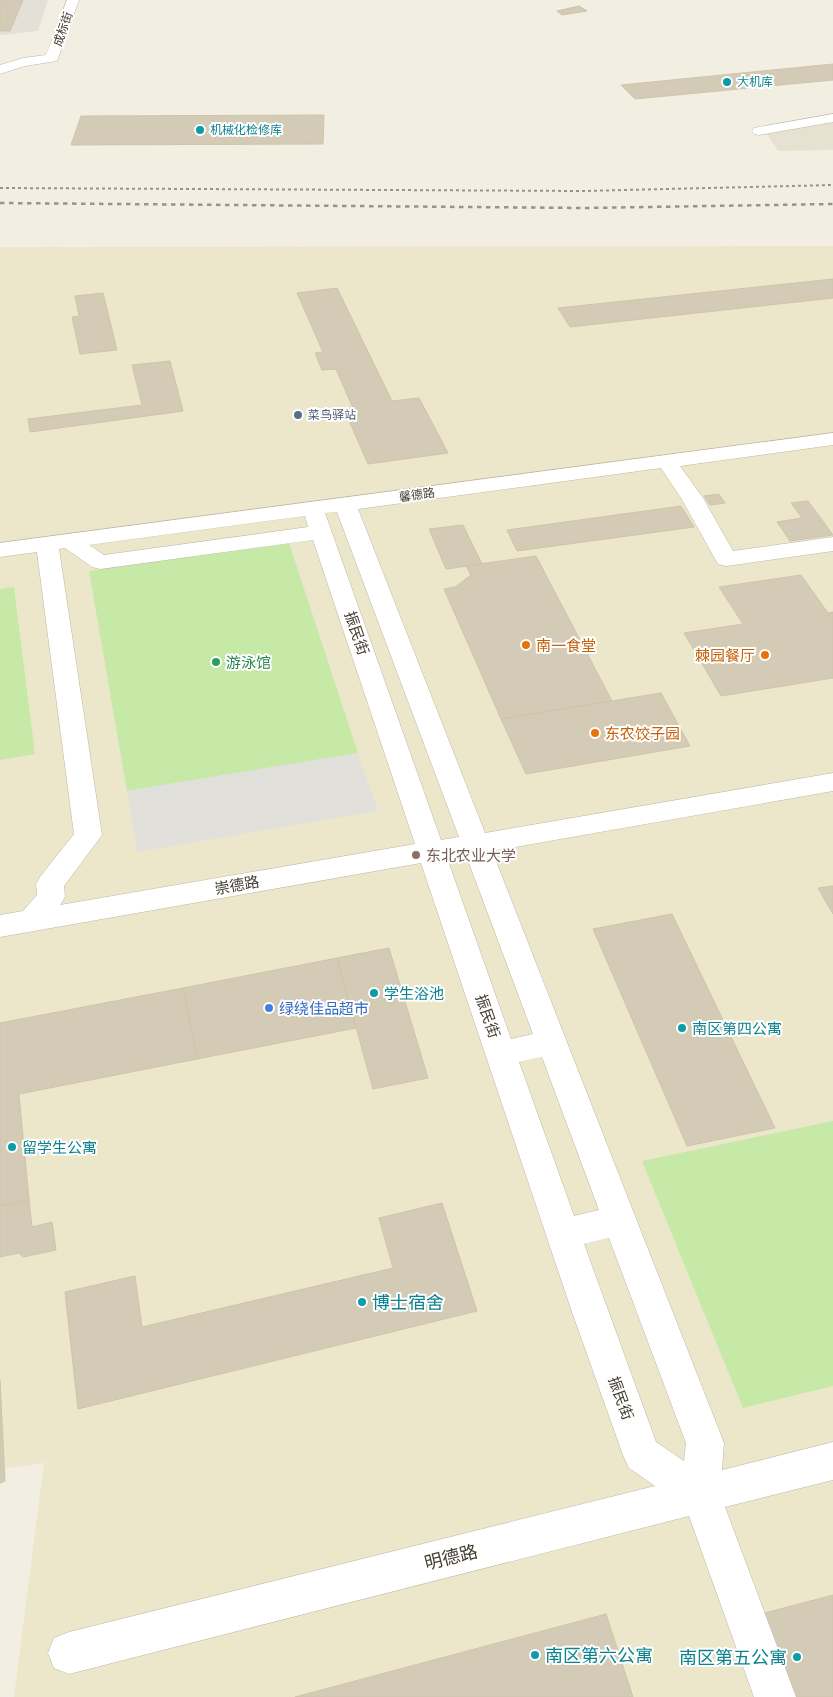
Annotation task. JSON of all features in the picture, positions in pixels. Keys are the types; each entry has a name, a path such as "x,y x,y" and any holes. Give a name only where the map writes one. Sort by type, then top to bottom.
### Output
{"street":[{"name":"成标街","path":"52,58 73,0"},
{"path":"0,58 52,58"},
{"path":"0,70 23,62 52,58"},
{"path":"759,131 833,118"},
{"name":"馨德路","path":"58,542 100,562 318,520 345,504 833,439"},
{"path":"666,461 692,498 726,558 833,544"},
{"path":"345,504 550,1043 705,1443 701,1495 775,1697"},
{"name":"振民街","path":"318,520 563,1233 642,1455 701,1495"},
{"path":"0,550 58,542 88,835 50,884 51,897 32,920"},
{"path":"352,618 386,613"},
{"path":"389,726 427,720"},
{"name":"崇德路","path":"0,926 833,782"},
{"path":"501,1052 550,1043"},
{"path":"563,1233 619,1221"},
{"name":"明德路","path":"69,1653 833,1461"}],"shaded area":[{"path":"0,0 48,0 38,31 0,35"},
{"path":"833,121 833,150 778,151 766,133"},
{"name":"东北农业大学","path":"833,246 833,1697 14,1697 44,1463 0,1469 0,247"},
{"path":"358,753 378,811 137,852 127,791"}],"green space":[{"name":"游泳馆","path":"289,543 358,753 127,791 89,571"},
{"path":"14,587 35,754 0,760 0,589"},
{"path":"833,1121 833,1386 743,1408 642,1161"}],"building":[{"path":"0,0 23,0 10,31 0,31"},
{"path":"579,6 587,11 562,15 557,11"},
{"name":"大机库","path":"833,64 833,80 635,99 621,85"},
{"name":"机械化检修库","path":"324,115 323,144 71,145 81,116"},
{"path":"833,279 833,298 570,327 558,308"},
{"path":"337,288 392,401 419,398 448,453 368,464 344,409 353,408 336,369 322,370 315,353 323,352 297,293"},
{"path":"103,293 117,350 80,354 72,317 79,316 75,296"},
{"path":"170,361 183,411 30,432 28,419 142,405 132,365"},
{"path":"719,494 725,503 710,505 704,496"},
{"path":"808,501 833,535 790,541 777,522 802,518 791,503"},
{"path":"681,506 694,527 517,551 507,530"},
{"path":"463,525 482,564 446,569 429,529"},
{"name":"南一食堂","path":"536,556 612,701 501,719 444,589 455,587 471,575 466,566"},
{"name":"棘园餐厅","path":"801,575 828,613 833,612 833,678 721,696 684,633 743,624 719,587"},
{"name":"东农饺子园","path":"661,693 690,746 526,774 501,719"},
{"path":"833,886 833,914 818,888"},
{"name":"南区第四公寓","path":"672,914 775,1128 687,1146 593,929"},
{"name":"学生浴池","path":"389,948 428,1078 373,1089 337,958"},
{"name":"绿绕佳品超市","path":"337,958 356,1028 197,1059 183,988"},
{"name":"留学生公寓","path":"183,988 197,1059 19,1094 29,1200 0,1206 0,1023"},
{"path":"29,1200 32,1227 52,1222 56,1250 23,1257 19,1253 0,1257 0,1206"},
{"name":"博士宿舍","path":"442,1203 477,1311 78,1409 65,1292 135,1276 142,1327 393,1268 379,1218"},
{"path":"0,1380 5,1481 0,1483"},
{"name":"南区第五公寓","path":"833,1595 833,1697 775,1697 746,1618"},
{"name":"南区第六公寓","path":"606,1614 633,1697 295,1697"}],"railway":[{"path":"0,188 583,191 833,185"},
{"path":"0,203 586,208 833,204"}],"place":[{"name":"大机库","path":"727,82"},
{"name":"机械化检修库","path":"200,130"},
{"name":"菜鸟驿站","path":"298,415"},
{"name":"南一食堂","path":"526,645"},
{"name":"棘园餐厅","path":"765,655"},
{"name":"游泳馆","path":"216,662"},
{"name":"东农饺子园","path":"595,733"},
{"name":"东北农业大学","path":"416,855"},
{"name":"学生浴池","path":"374,993"},
{"name":"绿绕佳品超市","path":"269,1008"},
{"name":"南区第四公寓","path":"682,1028"},
{"name":"留学生公寓","path":"12,1147"},
{"name":"博士宿舍","path":"362,1302"},
{"name":"南区第六公寓","path":"535,1655"},
{"name":"南区第五公寓","path":"797,1657"}]}
